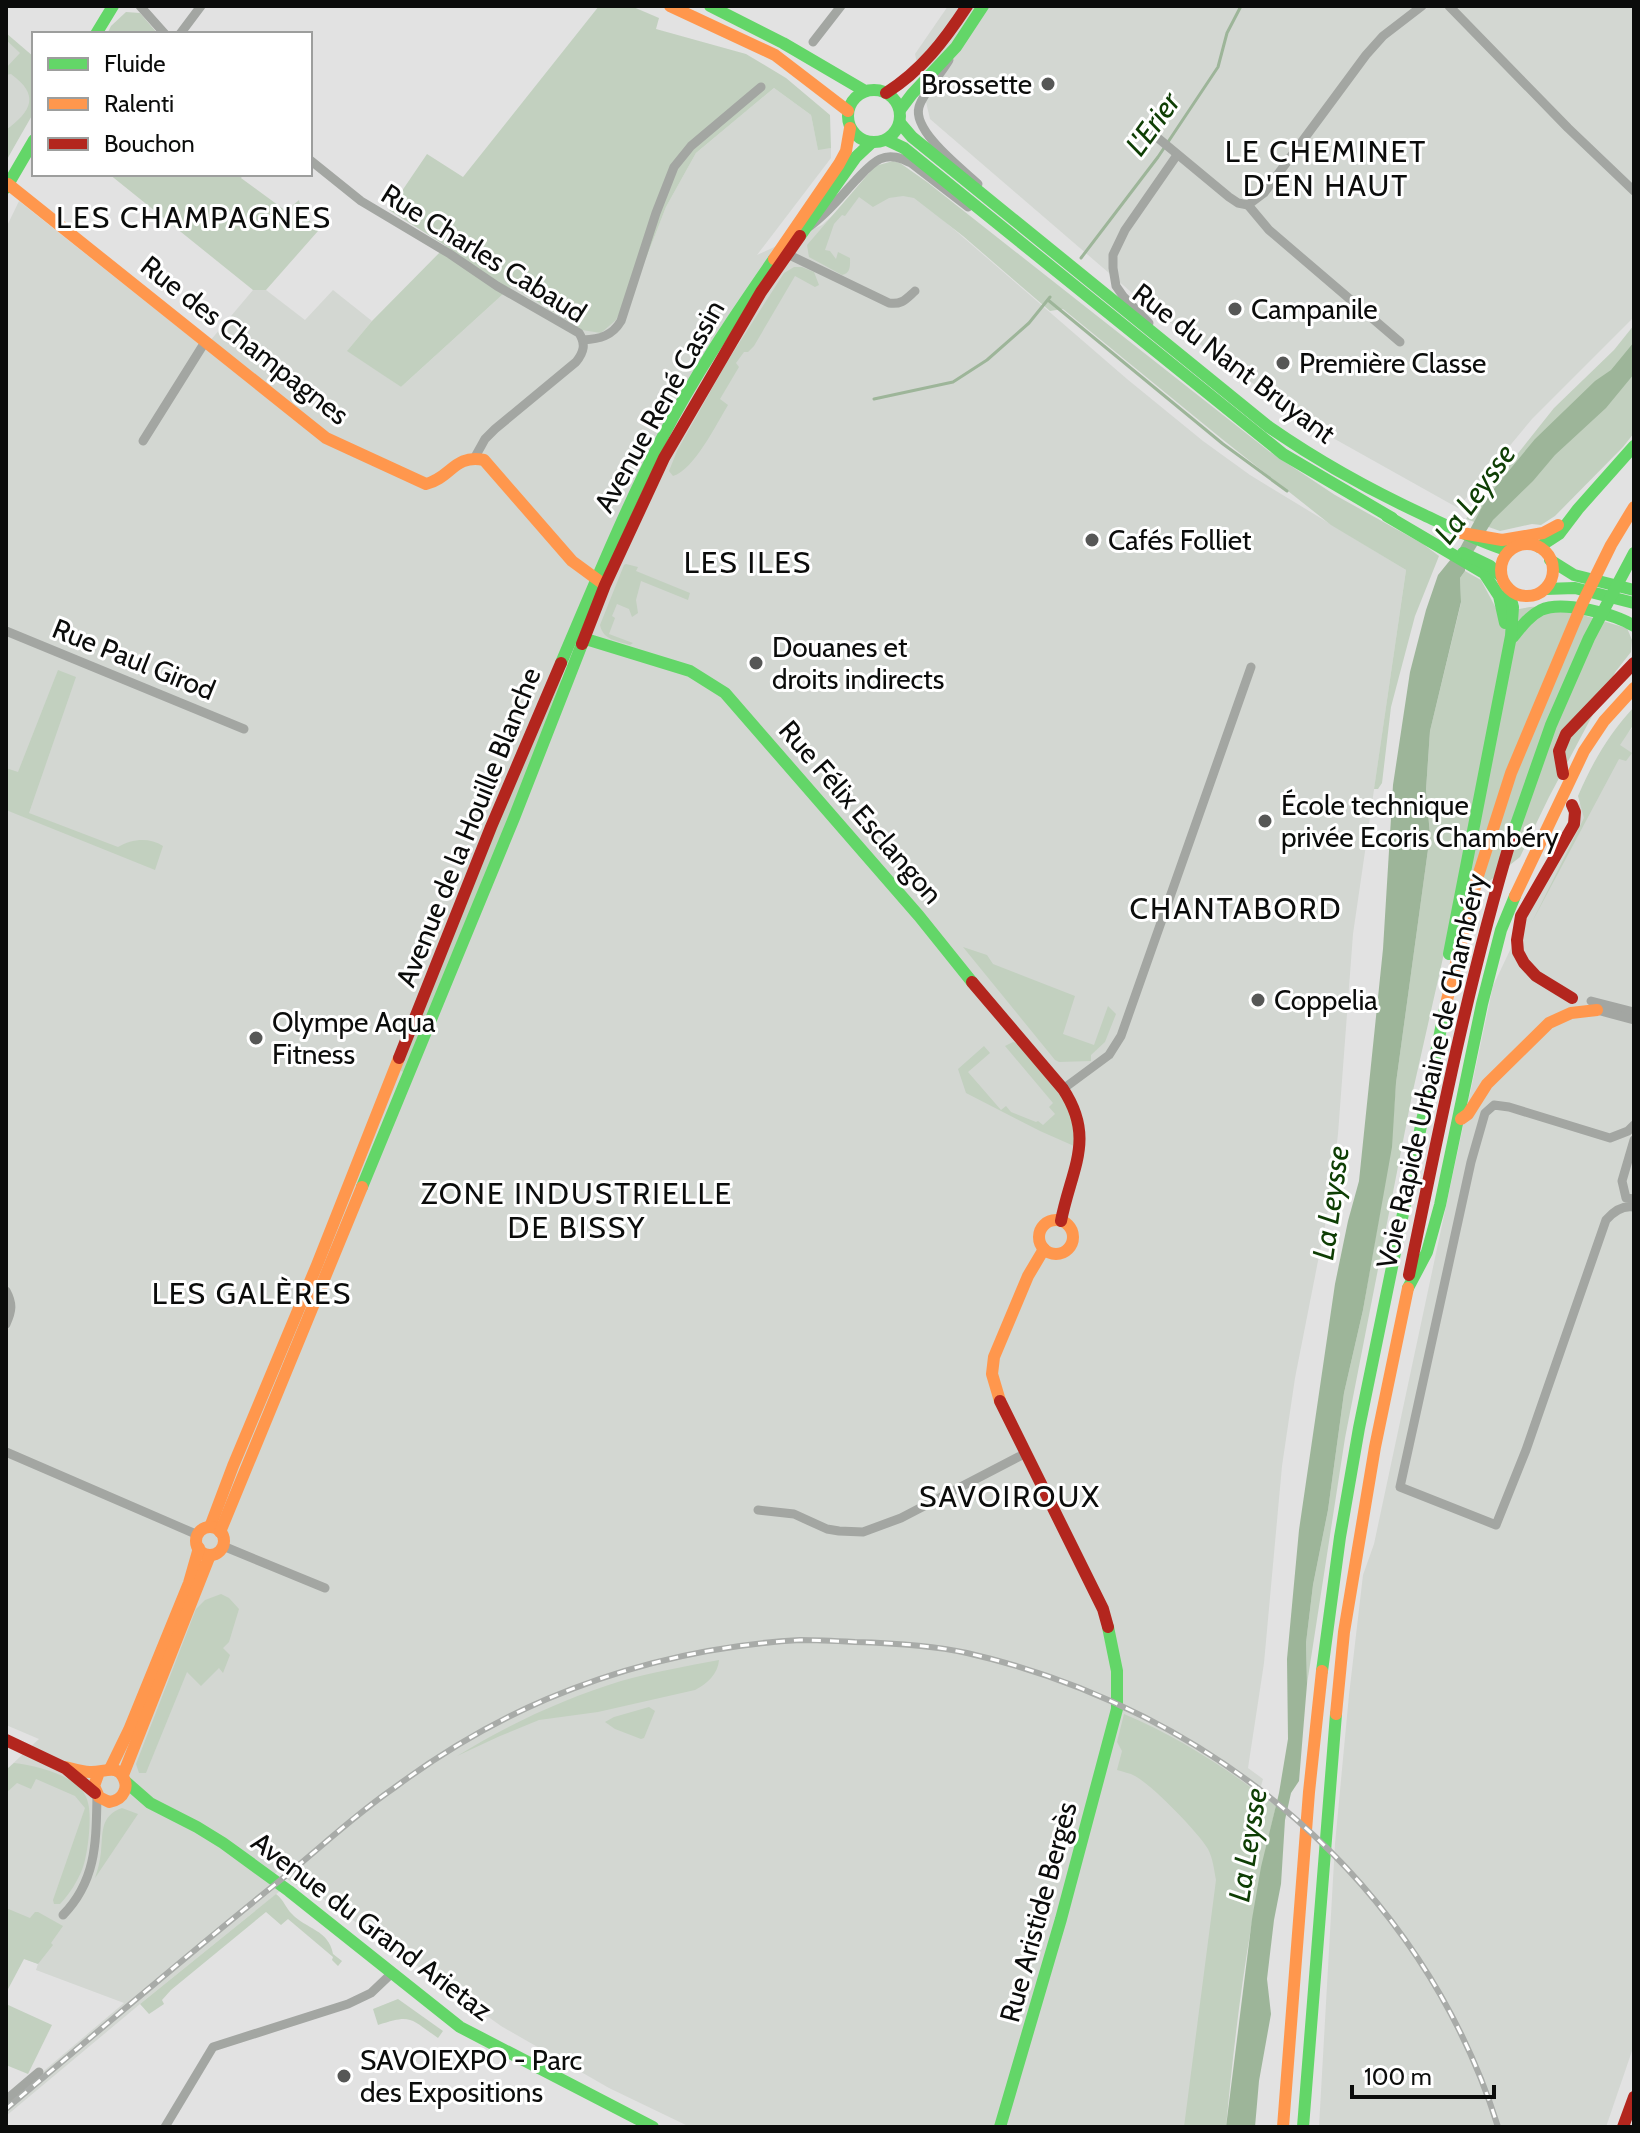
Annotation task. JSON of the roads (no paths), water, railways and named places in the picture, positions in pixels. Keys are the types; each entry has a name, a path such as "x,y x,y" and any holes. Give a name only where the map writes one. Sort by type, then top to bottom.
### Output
{"main road":[{"path":"97,32 113,6"},
{"path":"670,6 775,55 848,111"},
{"path":"710,6 783,43 865,91"},
{"path":"886,93 925,64 967,6"},
{"path":"900,116 895,100 876,90 857,95 847,119 850,128 862,141 887,140 895,132 912,94 956,47 983,6"},
{"name":"Rue du Nant Bruyant","path":"900,116 912,137 1301,450 1374,492 1457,531 1505,546"},
{"name":"Avenue René Cassin","path":"578,636 623,517 698,372 726,326 783,252 839,164 846,151 850,128"},
{"name":"Rue du Nant Bruyant","path":"887,140 904,148 1283,454 1387,516 1487,570"},
{"path":"7,186 32,143"},
{"name":"Avenue René Cassin","path":"783,252 807,228 856,157 871,143"},
{"name":"Rue des Champagnes","path":"7,186 326,438 413,480 431,484 461,460 475,457"},
{"path":"1505,546 1539,547 1559,534 1634,446"},
{"path":"475,457 484,460 572,561 600,582"},
{"name":"Voie Rapide Urbaine de Chambéry","path":"1284,2122 1308,1820 1328,1620 1349,1484 1436,1051 1484,856 1506,788 1573,622 1634,504"},
{"path":"1505,546 1546,532 1578,509"},
{"path":"1436,1051 1452,934 1512,638 1513,602 1502,563 1505,546"},
{"path":"1539,547 1572,581 1633,598"},
{"name":"Voie Rapide Urbaine de Chambéry","path":"1303,2127 1322,1864 1344,1632 1375,1447 1468,993 1528,782 1590,632 1634,553"},
{"path":"1545,589 1552,575 1550,560"},
{"path":"1487,570 1503,609 1505,665"},
{"path":"1487,570 1505,582 1513,593 1526,596 1572,581"},
{"path":"1512,638 1531,615 1544,607 1562,605 1620,618 1634,626"},
{"name":"Rue Félix Esclangon","path":"578,636 690,671 725,693 919,916 1063,1089 1075,1106 1082,1138 1061,1221"},
{"name":"Avenue de la Houille Blanche","path":"215,1530 514,818 578,636"},
{"path":"1563,774 1559,751 1566,734 1634,663"},
{"path":"1406,1292 1427,1252 1440,1205 1501,930 1584,751 1634,679"},
{"path":"1604,721 1634,688"},
{"path":"1604,721 1620,714 1634,698"},
{"path":"1572,805 1574,824 1526,907 1519,923 1517,940 1518,952 1529,969 1572,998"},
{"path":"1516,893 1508,934 1515,965 1523,976 1540,988 1594,1006"},
{"path":"1459,1121 1468,1114 1478,1095 1497,1072 1549,1023 1594,1006"},
{"path":"1050,1221 1061,1221 1072,1231 1073,1241 1068,1250 1059,1254 1044,1249 1039,1240 1041,1229 1050,1221"},
{"name":"Rue Aristide Bergès","path":"1000,2127 1032,2026 1118,1703 1117,1665 1103,1609 993,1383 991,1370 994,1357 1028,1276 1044,1249"},
{"path":"65,1767 102,1799 114,1801 124,1793 124,1778 187,1617 203,1529 215,1530 224,1539 219,1552 202,1546"},
{"path":"96,1794 94,1782 105,1770 129,1730 202,1546"},
{"path":"6,1740 65,1767 84,1772 119,1772 124,1778"},
{"name":"Avenue du Grand Arietaz","path":"124,1778 150,1803 223,1843 289,1891 448,2019 475,2036 653,2127"},
{"name":"Avenue du Grand Arietaz","path":"114,1801 150,1803"},
{"path":"1623,2127 1634,2097"}],"street":[{"path":"140,6 163,32"},
{"path":"182,32 201,6"},
{"path":"813,42 841,6"},
{"path":"1248,205 1264,193 1366,55 1383,36 1422,6"},
{"path":"1449,6 1568,128 1634,190"},
{"name":"Rue du Nant Bruyant","path":"956,47 921,102 917,113 919,119 930,138 1029,233"},
{"path":"583,340 600,339 611,334 621,321 674,167 691,146 761,87"},
{"path":"1151,132 1229,197 1248,205 1269,230 1400,342"},
{"path":"1177,155 1118,241 1113,262 1115,280 1123,296 1184,358"},
{"name":"Rue du Nant Bruyant","path":"869,167 879,159 902,158 1045,262"},
{"name":"Rue Charles Cabaud","path":"312,162 361,201 579,333 583,340 583,349 576,362 495,429 475,457"},
{"name":"Avenue René Cassin","path":"807,228 869,167"},
{"path":"783,252 889,303 898,304 915,291"},
{"path":"143,441 205,342"},
{"name":"Rue Paul Girod","path":"6,631 244,729"},
{"path":"1063,1089 1109,1055 1121,1036 1251,667"},
{"path":"1515,965 1529,969"},
{"path":"1594,1006 1632,1018"},
{"path":"1634,1125 1628,1131 1610,1138 1498,1105 1490,1107 1485,1113 1471,1162 1400,1487 1496,1525 1526,1450 1606,1220 1620,1209 1634,1207"},
{"path":"1634,1140 1622,1181 1626,1198 1634,1199"},
{"path":"6,1291 11,1305 6,1324"},
{"path":"6,1452 202,1546"},
{"path":"758,1510 794,1514 827,1529 863,1532 913,1512 1026,1453"},
{"path":"223,1546 325,1588"},
{"path":"63,1915 92,1867 97,1829 96,1794"},
{"path":"97,1829 104,1811 114,1801"},
{"path":"165,2127 213,2047 348,2004 371,1993 391,1974"},
{"path":"6,2100 39,2072"}],"waterway":[{"name":"L'Erier","path":"1081,258 1158,157 1218,67 1227,33 1241,6"},
{"path":"874,399 953,382 987,360 1029,323 1050,297"},
{"path":"1048,300 1223,444 1287,491"}],"railway":[{"path":"6,2109 364,1810 468,1739 547,1699 608,1676 703,1652 807,1640 940,1648 1057,1679 1143,1716 1223,1763 1296,1820 1361,1885 1418,1958 1463,2039 1498,2127"}],"place":[{"name":"Brossette","path":"1048,84"},
{"name":"Campanile","path":"1235,309"},
{"name":"Première Classe","path":"1283,363"},
{"name":"Cafés Folliet","path":"1092,540"},
{"name":"Douanes et droits indirects","path":"756,663"},
{"name":"École technique privée Ecoris Chambéry","path":"1265,821"},
{"name":"Coppelia","path":"1258,1000"},
{"name":"Olympe Aqua Fitness","path":"256,1038"},
{"name":"SAVOIEXPO - Parc des Expositions","path":"344,2076"}],"district":[{"name":"LE CHEMINET D'EN HAUT","path":"1326,169"},
{"name":"LES CHAMPAGNES","path":"194,218"},
{"name":"LES ILES","path":"748,563"},
{"name":"CHANTABORD","path":"1236,909"},
{"name":"ZONE INDUSTRIELLE DE BISSY","path":"577,1211"},
{"name":"LES GALÈRES","path":"252,1294"},
{"name":"SAVOIROUX","path":"1010,1497"}],"water label":[{"name":"La Leysse","path":"1475,494"},
{"name":"La Leysse","path":"1331,1203"},
{"name":"La Leysse","path":"1248,1845"}]}
